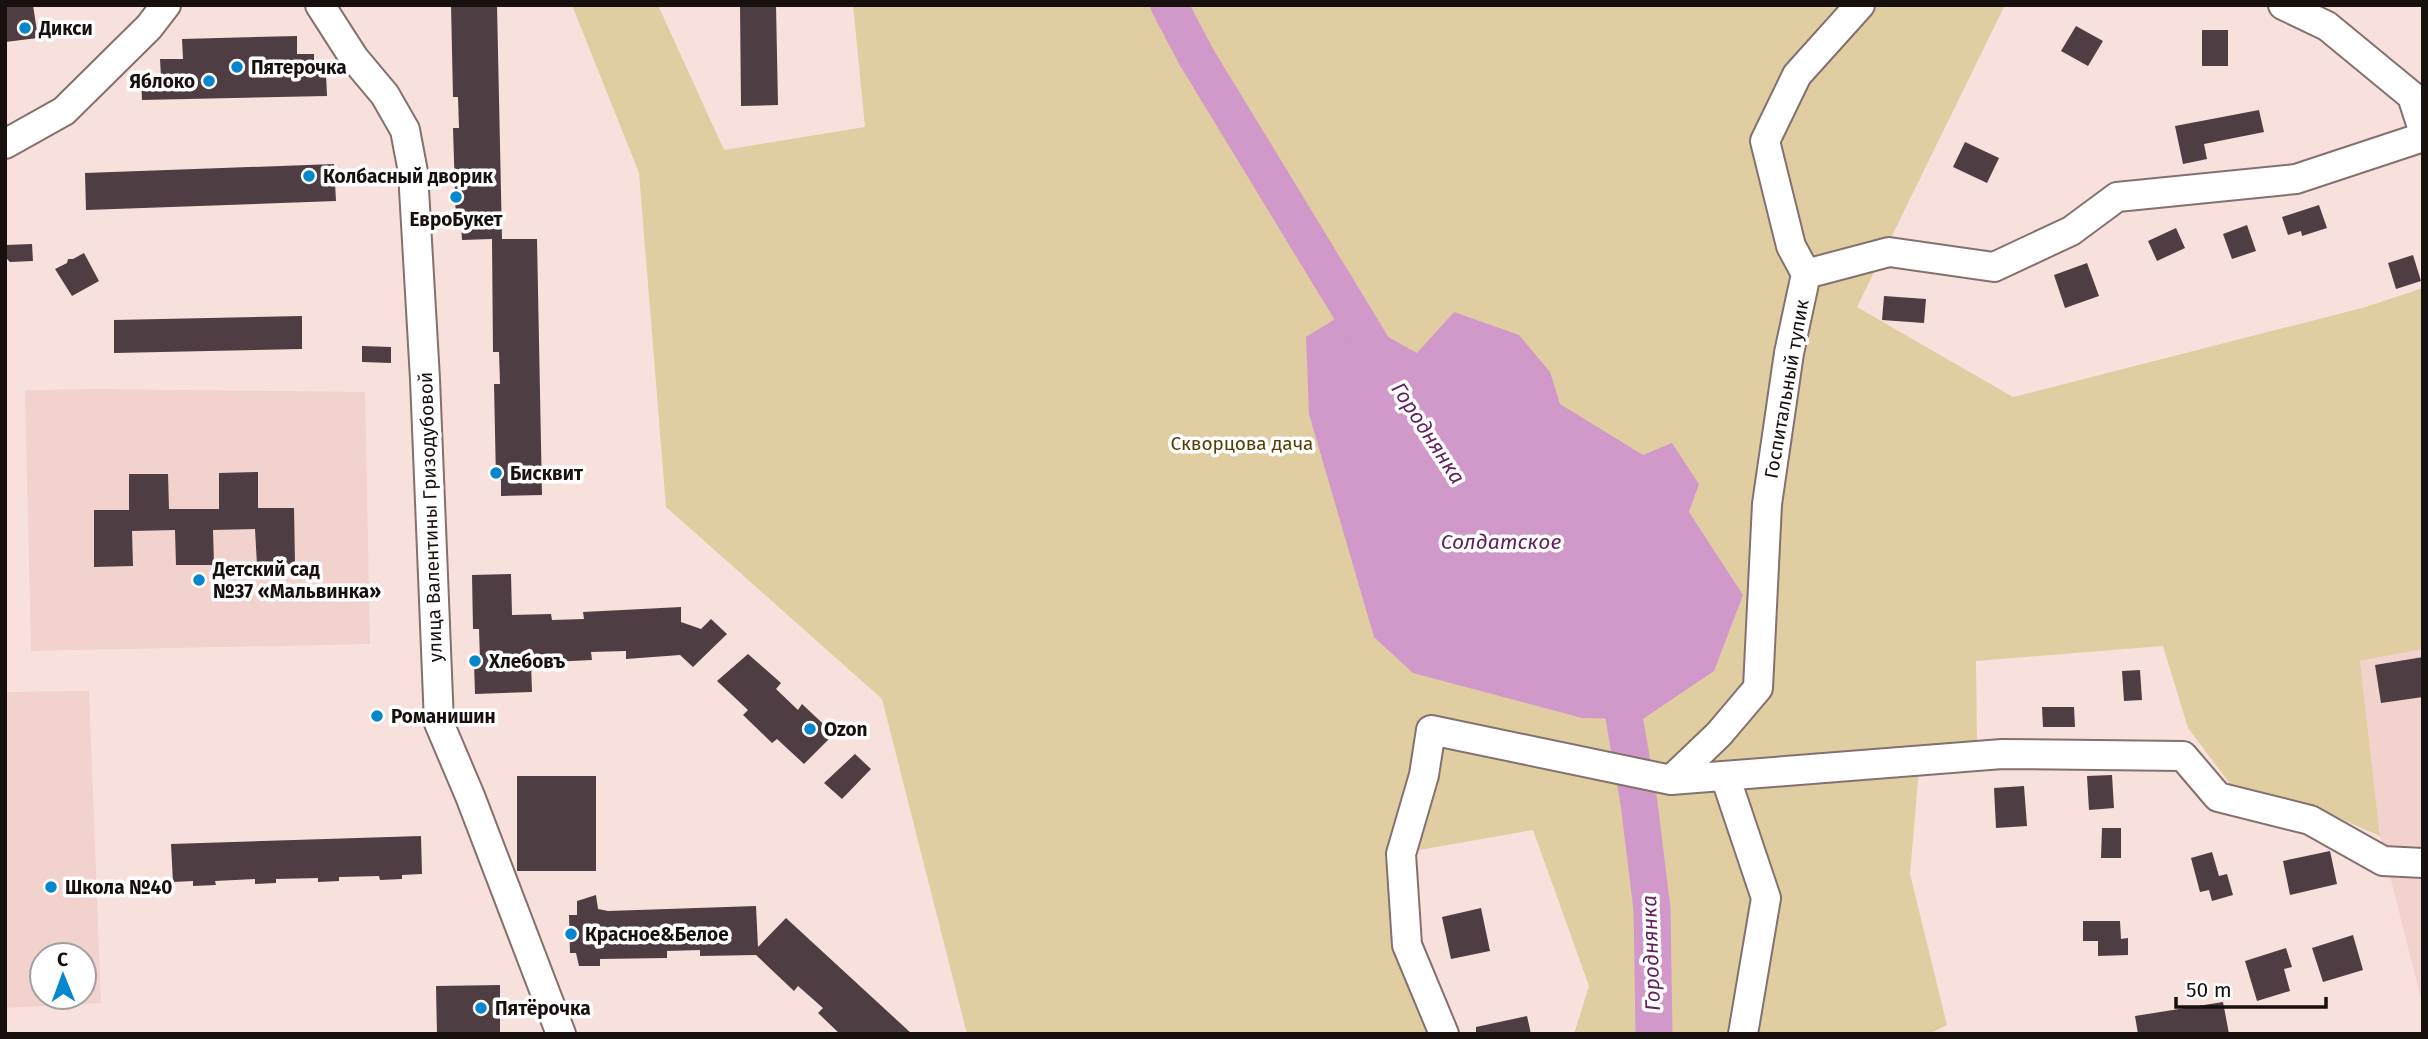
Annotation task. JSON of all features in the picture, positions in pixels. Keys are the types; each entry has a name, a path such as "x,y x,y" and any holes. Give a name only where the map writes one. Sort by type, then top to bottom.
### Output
{"street":[{"path":"5,144 64,111 149,27 166,5"},
{"name":"улица Валентины Гризодубовой","path":"320,5 354,58 385,95 405,130 413,172 424,354 439,723 561,1034"},
{"path":"1806,274 1791,246 1765,142 1797,75 1860,5"},
{"path":"2283,5 2327,26 2412,96 2423,130"},
{"name":"Госпитальный тупик","path":"1671,780 1719,734 1758,688 1767,504 1789,353 1806,274 1889,252 1994,267 2071,230 2118,197 2296,179 2423,137"},
{"path":"1444,1034 1407,945 1401,854 1424,775 1431,730 1671,780 2002,754 2183,756 2218,797 2310,820 2382,861 2423,863"},
{"path":"1725,776 1766,898 1743,1034"}],"shaded area":[{"name":"Детский сад №37 «Мальвинка»","path":"25,390 365,392 370,644 31,651"},
{"path":"2423,649 2423,1007 2380,836 2360,661"},
{"name":"Школа №40","path":"89,691 101,1003 98,1003 98,941 28,941 28,1007 5,1008 5,692"}],"green space":[{"name":"Скворцова дача","path":"572,5 658,5 724,150 865,127 853,5 2005,5 1857,307 2013,397 2362,308 2423,288 2423,649 2360,661 2380,836 2314,807 2230,784 2188,728 2163,646 1976,661 1977,741 1921,746 1910,874 1947,1025 1929,1034 1574,1034 1589,986 1533,830 1385,856 1395,955 1429,1034 967,1034 882,699 666,507 639,173"}],"water":[{"name":"Солдатское","path":"1454,312 1519,335 1550,372 1560,404 1643,455 1672,443 1699,484 1689,512 1743,595 1714,671 1643,719 1582,718 1413,673 1374,637 1309,414 1306,337 1345,313 1417,353"}],"building":[{"path":"5,5 33,5 38,38 5,42"},
{"path":"451,5 497,5 502,239 537,239 542,495 501,496 501,480 496,480 494,384 500,384 499,352 493,352 492,239 462,240 461,224 456,224 453,128 459,128 458,97 453,97"},
{"path":"740,5 776,5 778,105 741,106"},
{"path":"2076,26 2103,41 2088,66 2061,51"},
{"path":"2202,30 2228,30 2228,66 2202,66"},
{"name":"Пятерочка","path":"297,36 297,54 314,54 314,74 326,74 327,96 142,100 141,77 161,77 160,59 183,59 182,39"},
{"path":"2259,110 2264,132 2204,144 2207,159 2183,164 2175,126"},
{"path":"1965,142 1999,158 1987,183 1953,167"},
{"path":"334,164 336,201 86,210 85,173"},
{"path":"2319,205 2327,228 2302,236 2301,231 2288,235 2282,217"},
{"path":"2247,225 2256,251 2232,259 2223,234"},
{"path":"2176,228 2185,248 2157,261 2148,241"},
{"path":"32,244 33,261 10,262 5,257 5,245"},
{"path":"84,253 99,281 72,296 55,269 67,263 68,259"},
{"path":"2413,255 2421,281 2396,289 2388,263"},
{"path":"2087,263 2099,296 2065,308 2054,275"},
{"path":"1884,296 1926,299 1924,323 1882,320"},
{"path":"302,316 302,349 114,353 114,320"},
{"path":"362,346 391,347 391,363 362,362"},
{"path":"258,472 258,508 294,508 295,564 257,565 255,529 213,530 214,565 176,565 175,530 132,531 133,566 94,567 94,510 129,510 129,474 168,474 169,509 219,509 219,473"},
{"path":"511,574 512,615 551,614 552,620 584,619 583,612 681,607 681,622 701,629 711,619 727,634 693,667 680,655 626,659 626,651 591,652 592,660 531,663 532,692 475,694 474,661 480,661 479,629 473,629 472,575"},
{"path":"748,654 781,683 776,689 798,710 802,704 834,734 804,764 777,739 772,743 743,715 748,710 717,681"},
{"path":"2423,657 2423,697 2381,703 2375,665"},
{"path":"2140,670 2142,700 2124,701 2122,671"},
{"path":"2042,707 2074,707 2075,727 2043,727"},
{"path":"855,754 871,769 842,799 824,783"},
{"path":"2112,775 2114,808 2089,810 2087,776"},
{"path":"517,776 596,776 596,871 517,871"},
{"path":"2024,786 2027,826 1996,828 1994,788"},
{"path":"2102,828 2121,828 2121,858 2101,858"},
{"path":"421,836 422,874 402,875 402,879 380,880 379,876 339,877 339,881 318,882 318,878 276,879 276,883 255,884 255,879 215,881 216,885 193,886 193,881 173,882 171,844"},
{"path":"2330,851 2337,884 2290,895 2283,861"},
{"path":"2212,852 2219,876 2227,874 2233,895 2212,901 2209,890 2200,892 2191,858"},
{"path":"596,895 598,909 608,911 756,906 758,947 786,918 912,1034 840,1034 818,1013 823,1008 798,986 794,991 756,955 700,956 700,950 667,951 667,958 600,959 600,966 579,966 576,953 570,953 569,915 577,915 577,901"},
{"path":"1481,908 1490,951 1451,959 1442,917"},
{"path":"2083,921 2120,921 2121,939 2128,938 2128,955 2098,956 2098,941 2083,941"},
{"path":"2353,935 2363,970 2323,982 2312,948"},
{"path":"2286,948 2292,967 2284,969 2290,991 2257,1001 2245,961"},
{"path":"500,985 500,1034 437,1034 436,986"},
{"path":"2223,1002 2229,1034 2138,1034 2135,1016"},
{"path":"1527,1016 1531,1034 1476,1034 1476,1027"}],"waterway":[{"name":"Городнянка","path":"1169,5 1197,58 1382,362"},
{"name":"Городнянка","path":"1612,670 1617,677 1639,803 1652,909 1654,1034"}],"place":[{"name":"Дикси","path":"25,28"},
{"name":"Пятерочка","path":"237,67"},
{"name":"Яблоко","path":"209,81"},
{"name":"Колбасный дворик","path":"309,176"},
{"name":"ЕвроБукет","path":"456,197"},
{"name":"Бисквит","path":"496,473"},
{"name":"Детский сад №37 «Мальвинка»","path":"199,580"},
{"name":"Хлебовъ","path":"475,661"},
{"name":"Романишин","path":"377,716"},
{"name":"Ozon","path":"810,729"},
{"name":"Школа №40","path":"51,887"},
{"name":"Красное&Белое","path":"571,934"},
{"name":"Пятёрочка","path":"481,1008"}]}
